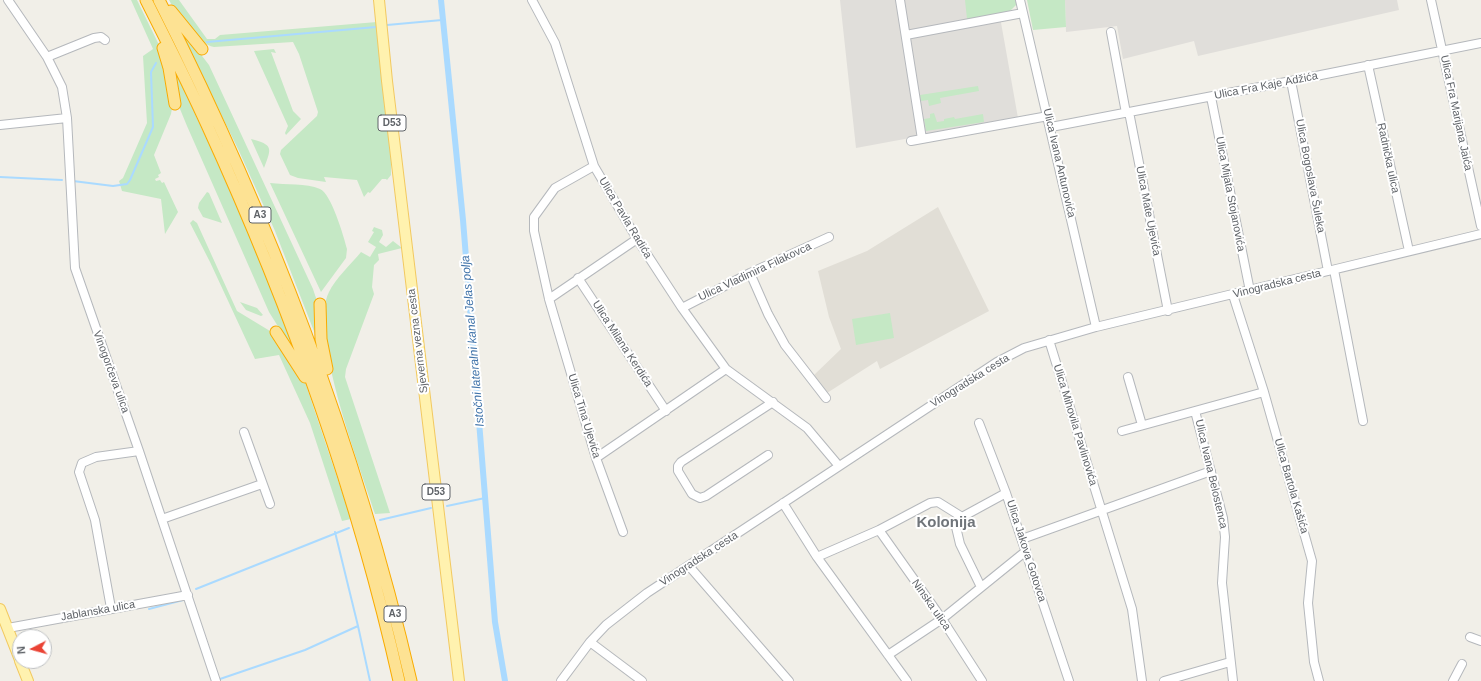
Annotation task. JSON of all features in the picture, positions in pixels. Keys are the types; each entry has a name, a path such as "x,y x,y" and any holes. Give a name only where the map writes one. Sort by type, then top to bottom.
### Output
{"highway":[{"path":"145,0 148,15 165,53 175,104"},
{"name":"A3","path":"145,0 207,124 246,213 283,304 327,423 366,551 399,681"},
{"name":"A3","path":"159,0 227,141 266,229 304,325 343,437 377,546 411,681"},
{"path":"165,0 176,18 202,49"},
{"path":"320,304 322,350 344,421 343,437"},
{"path":"276,332 303,374 318,410 327,423"}],"main road":[{"name":"Sjeverna vezna cesta","path":"379,0 386,73 459,681"},
{"path":"0,609 12,639"},
{"path":"23,669 28,681"}],"street":[{"name":"Vinogorčeva ulica","path":"8,0 47,57 62,87 67,118 75,268 139,451 216,681"},
{"name":"Ulica Pavla Radića","path":"532,0 555,43 594,166 637,239 682,308 726,369 807,428 839,466"},
{"path":"900,0 922,139"},
{"name":"Ulica Ivana Antunovića","path":"1020,0 1051,127 1096,327"},
{"name":"Ulica Fra Marijana Jaića","path":"1431,0 1481,226"},
{"path":"906,35 1023,13"},
{"name":"Ulica Mate Ujevića","path":"1111,32 1168,310"},
{"path":"47,57 94,38 101,37 104,40"},
{"name":"Ulica Fra Kaje Adžića","path":"1051,127 1291,82 1481,43"},
{"name":"Radnička ulica","path":"1368,65 1409,251"},
{"name":"Ulica Bogoslava Šuleka","path":"1291,82 1363,421"},
{"name":"Ulica Mijata Stojanovića","path":"1211,97 1250,291"},
{"path":"912,141 1048,116"},
{"path":"0,125 67,118"},
{"name":"Ulica Tina Ujevića","path":"594,166 555,188 534,217 534,231 549,299 596,458 623,532"},
{"name":"Vinogradska cesta","path":"561,681 590,642 606,625 647,593 997,362 1024,348 1096,327 1481,234"},
{"name":"Ulica Vladimira Filakovca","path":"682,308 750,273 829,237"},
{"path":"549,299 637,239"},
{"path":"750,273 768,314 785,345 826,398"},
{"name":"Ulica Milana Kerdića","path":"578,278 666,411"},
{"name":"Ulica Bartola Kašića","path":"1233,295 1264,392 1312,560 1308,603 1314,662 1319,681"},
{"name":"Ulica Mihovila Pavlinovića","path":"1049,340 1132,609 1142,681"},
{"path":"596,458 726,369"},
{"path":"1128,378 1142,425"},
{"name":"Ulica Ivana Belostenca","path":"1122,431 1264,392"},
{"path":"768,455 706,496 700,498 692,494 678,470 678,466 681,462 773,402"},
{"name":"Ulica Ivana Belostenca","path":"1195,411 1223,518 1225,537 1222,583 1233,681"},
{"name":"Ulica Jakova Gotovca","path":"980,423 1022,539 1069,681"},
{"path":"244,432 270,504"},
{"path":"111,608 95,520 79,472 82,463 96,457 139,451"},
{"path":"1022,539 1211,471"},
{"path":"162,520 262,484"},
{"path":"981,587 960,544 956,527 962,517 1006,493"},
{"path":"817,557 879,530 930,503 938,502 962,517"},
{"path":"783,503 817,557 907,681"},
{"name":"Ninska ulica","path":"879,530 942,619 982,681"},
{"path":"888,655 942,619 1026,551"},
{"path":"689,566 789,681"},
{"name":"Jablanska ulica","path":"8,628 188,595"},
{"path":"1470,637 1481,641"},
{"path":"590,642 642,681"},
{"path":"1164,681 1230,662"},
{"path":"1453,681 1462,664"}],"shaded area":[{"path":"840,0 997,0 1018,118 856,148"},
{"path":"1065,0 1397,0 1399,10 1198,56 1194,41 1123,59 1117,26 1066,32"},
{"path":"938,207 989,311 880,369 877,361 827,393 814,375 841,349 829,317 818,271 867,251"}],"green space":[{"path":"131,0 137,0 161,49 172,108 171,114 154,155 161,173 158,175 159,177 155,179 156,181 160,180 162,183 164,182 178,212 165,234 161,199 122,191 119,181 123,178 147,123 143,56 153,49"},
{"path":"169,0 179,0 207,39 215,39 220,35 377,22 391,153 391,175 387,180 382,179 370,193 368,192 364,197 357,180 324,177 326,182 298,178 290,175 280,154 281,150 317,116 318,112 299,54 293,42 214,47 208,45 188,28"},
{"path":"965,0 1017,0 1017,4 1010,11 967,19"},
{"path":"1027,0 1065,0 1066,27 1033,30"},
{"path":"186,35 209,65 313,289 317,301 317,339 275,231 239,151 183,37"},
{"path":"274,49 276,53 271,52 293,111 301,119 286,135 285,133 288,126 254,51"},
{"path":"176,73 238,208 294,346 284,336 269,312 187,126 180,109"},
{"path":"978,86 979,91 940,98 941,103 929,106 928,100 921,101 920,95"},
{"path":"934,113 937,122 954,117 955,119 983,114 984,122 926,131 924,119 930,118 930,114"},
{"path":"251,139 267,145 269,148 264,168"},
{"path":"270,183 302,185 320,189 324,192 333,207 347,249 346,258 321,292"},
{"path":"207,192 209,193 222,223 203,217 198,208 199,203"},
{"path":"193,220 197,223 237,311 270,331 280,341 305,382 351,519 342,521 310,423 279,355 255,359 210,262 190,223"},
{"path":"374,227 382,230 383,235 379,242 386,247 393,241 402,248 378,254 379,260 374,265 372,287 374,294 346,369 345,377 390,513 375,514 339,401 325,337 324,311 329,292 339,277 361,252 370,257 376,247 368,242 374,232 372,231"},
{"path":"240,302 257,308 263,315 261,316 246,310"},
{"path":"890,313 894,338 856,345 852,319"}],"waterway":[{"name":"Istočni lateralni kanal Jelas polja","path":"441,0 463,220 495,622 505,681"},
{"path":"387,25 442,20"},
{"path":"207,42 376,27"},
{"path":"73,181 113,186 127,184 130,180 153,127 151,72 156,63"},
{"path":"0,177 62,180"},
{"path":"447,506 485,498"},
{"path":"380,520 431,508"},
{"path":"196,589 349,528"},
{"path":"335,532 370,681"},
{"path":"149,609 183,600"},
{"path":"220,679 305,650 358,626"}],"district":[{"name":"Kolonija","path":"946,523"}]}
